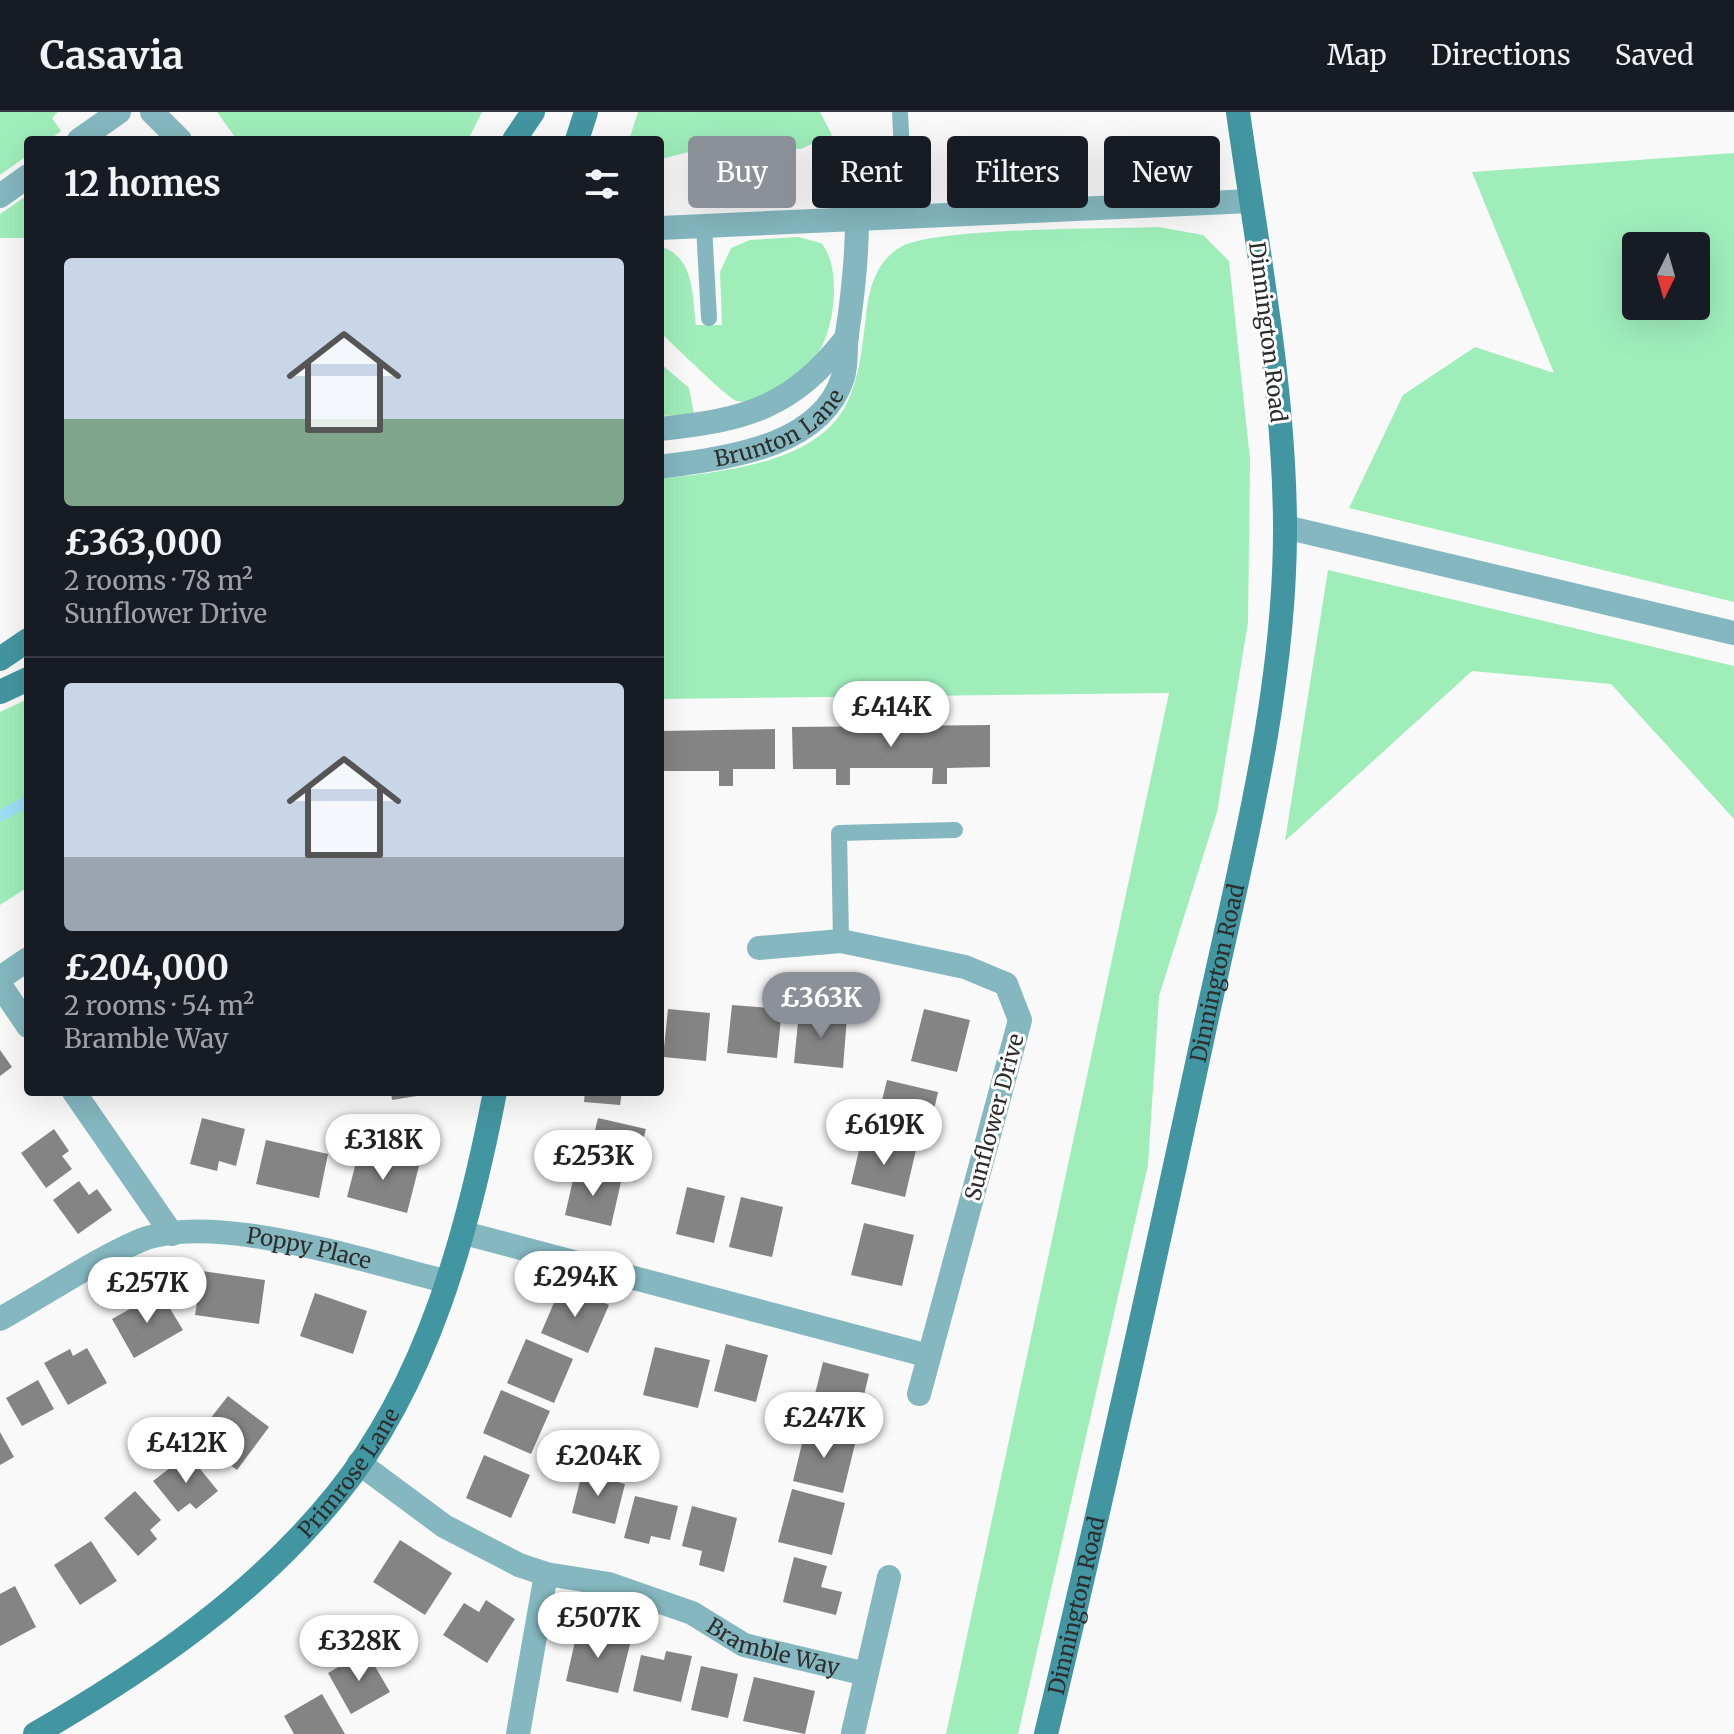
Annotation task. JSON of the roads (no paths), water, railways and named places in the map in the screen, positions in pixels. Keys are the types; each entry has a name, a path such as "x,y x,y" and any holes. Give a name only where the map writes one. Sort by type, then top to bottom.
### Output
{"street":[{"path":"85,136 119,112"},
{"path":"152,112 160,136"},
{"path":"152,112 176,136"},
{"path":"517,136 533,112"},
{"path":"578,136 586,112"},
{"path":"664,228 1251,201 1238,112"},
{"path":"0,196 24,179"},
{"name":"Dinnington Road","path":"1046,1734 1114,1455 1266,730 1285,527 1274,363 1251,201"},
{"name":"Brunton Lane","path":"664,466 749,451 811,421 831,400 845,365 857,218"},
{"name":"Brunton Lane","path":"664,428 711,422 774,403 808,382 847,337"},
{"path":"1285,527 1734,633"},
{"path":"0,659 24,643"},
{"path":"0,692 24,681"},
{"name":"Sunflower Drive","path":"759,948 841,941 965,967 1006,984 1020,1020 919,1394"},
{"path":"0,978 24,962"},
{"path":"0,985 24,1020"},
{"path":"77,1096 172,1234"},
{"name":"Primrose Lane","path":"35,1734 134,1674 223,1608 270,1568 312,1524 359,1463 394,1405 424,1343 464,1233 494,1096"},
{"name":"Poppy Place","path":"0,1319 141,1240 172,1234 243,1232 445,1281"},
{"path":"464,1233 929,1356"},
{"name":"Bramble Way","path":"359,1463 444,1526 519,1565 546,1574 609,1584 692,1613 744,1645 866,1674"},
{"path":"518,1734 546,1574"},
{"name":"Bramble Way","path":"853,1733 889,1577"}],"lane":[{"path":"900,112 905,216"},
{"path":"704,226 709,318"},
{"path":"841,941 839,833 955,830"}],"waterway":[{"path":"0,816 24,803"}]}
